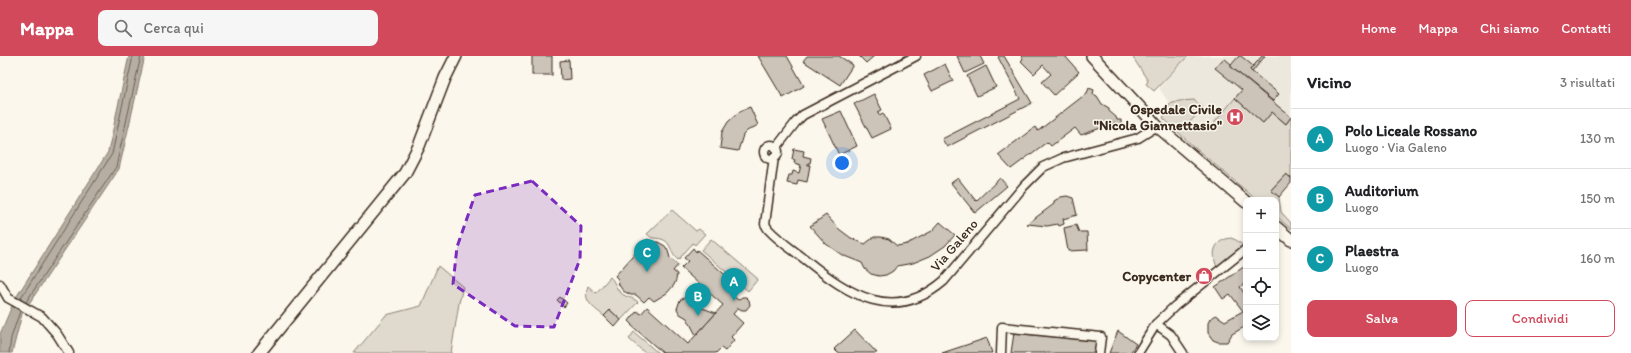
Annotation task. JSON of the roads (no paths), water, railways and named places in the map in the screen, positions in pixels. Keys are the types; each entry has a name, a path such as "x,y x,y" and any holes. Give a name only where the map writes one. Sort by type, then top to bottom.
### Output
{"main road":[{"path":"259,353 405,173 419,146 445,78 456,56"},
{"path":"1092,56 1157,126 1243,199"},
{"path":"1279,230 1291,240"}],"street":[{"path":"776,148 770,145 766,147 764,150 767,157 774,157 777,152 776,148 796,122 803,116 916,56"},
{"name":"Via Galeno","path":"774,157 765,224 768,229 846,290 873,300 900,302 928,292 944,281 1024,186 1043,167 1063,158 1138,138 1157,126"},
{"path":"1138,353 1156,324 1175,306 1243,251"},
{"path":"0,284 8,298 42,317 57,334 69,353"},
{"path":"1156,324 1171,335 1184,353"},
{"path":"1001,353 1002,327 1101,337 1099,353"}],"water":[{"path":"129,56 145,56 119,169 22,314 12,353 0,353 0,334 15,299 108,152"}],"place":[{"name":"Ospedale Civile \"Nicola Giannettasio\"","path":"1235,117"},
{"name":"Plaestra","path":"647,272"},
{"name":"Copycenter","path":"1204,276"},
{"name":"Polo Liceale Rossano","path":"734,301"},
{"name":"Auditorium","path":"698,316"}]}
